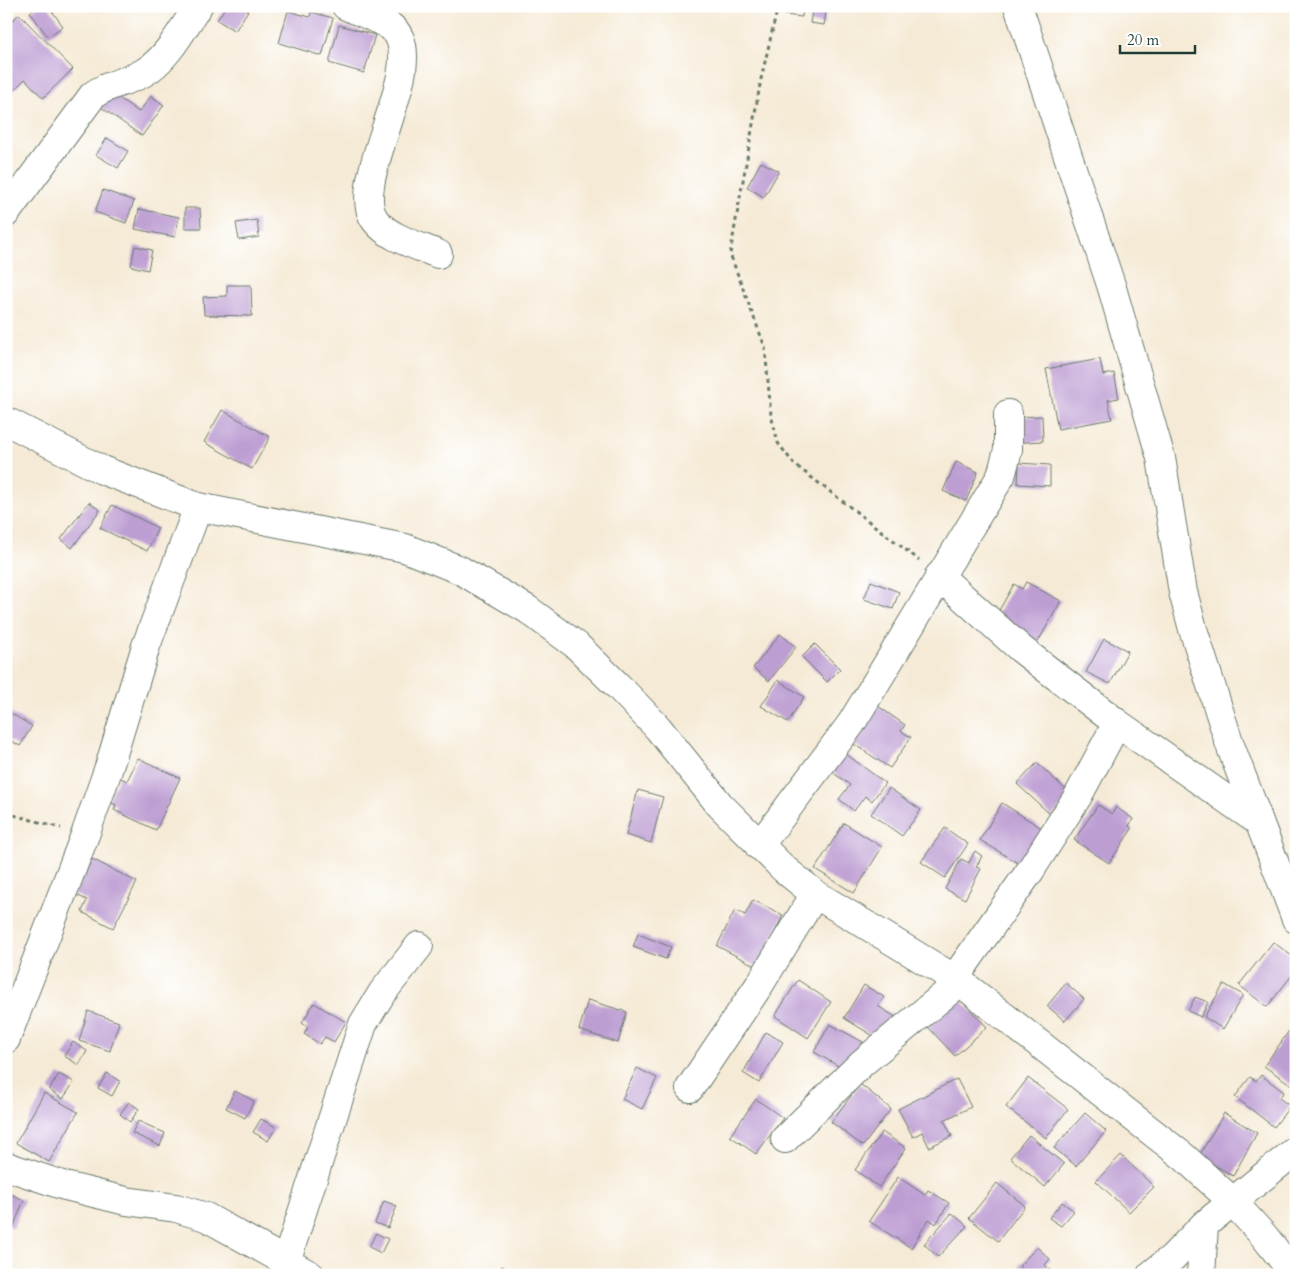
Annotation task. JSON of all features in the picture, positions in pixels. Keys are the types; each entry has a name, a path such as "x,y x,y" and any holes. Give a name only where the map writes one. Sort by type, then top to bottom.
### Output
{"street":[{"path":"6,213 89,100 104,87 143,73 155,64 175,41 198,6"},
{"path":"346,6 392,28 402,41 402,69 370,184 369,206 374,220 388,231 438,254"},
{"path":"1018,6 1112,288 1161,458 1188,611 1230,745 1296,919"},
{"path":"759,846 851,724 1005,467 1008,450 1008,414"},
{"path":"6,422 102,470 198,507 405,548 460,570 527,609 576,645 619,687 658,728 720,805 759,846 815,894 957,981 1184,1157 1232,1201 1264,1236 1295,1275"},
{"path":"6,1039 86,834 109,767 146,646 198,507"},
{"path":"939,576 1021,649 1117,723 1260,822"},
{"path":"785,1139 862,1064 957,981 1078,796 1117,723"},
{"path":"690,1088 760,984 815,894"},
{"path":"286,1262 364,1024 382,993 419,946"},
{"path":"1152,1275 1172,1258 1204,1225 1296,1150"},
{"path":"6,1166 65,1186 126,1201 176,1208 206,1216 310,1275"},
{"path":"1201,1275 1204,1225"}],"path":[{"path":"778,6 761,79 730,254 766,347 771,415 778,442 794,464 822,488 939,576"},
{"path":"6,814 86,834"}],"building":[{"path":"38,6 48,6 63,26 48,37 30,12"},
{"path":"226,6 251,6 235,31 217,20"},
{"path":"786,6 803,6 802,17 785,15"},
{"path":"813,6 827,6 824,25 810,23"},
{"path":"288,11 310,17 311,12 333,18 322,56 279,43"},
{"path":"19,14 73,69 43,98 25,79 11,93 6,89 6,27"},
{"path":"339,25 375,35 364,73 329,63"},
{"path":"109,91 139,112 151,96 164,105 142,136 98,105"},
{"path":"107,138 128,151 118,168 96,155"},
{"path":"761,162 779,171 764,197 747,187"},
{"path":"103,190 134,201 126,223 95,212"},
{"path":"185,208 200,208 201,228 185,228"},
{"path":"139,209 179,217 175,237 135,229"},
{"path":"257,220 259,237 239,240 236,223"},
{"path":"135,246 152,250 148,270 131,266"},
{"path":"227,285 251,285 252,316 204,315 203,297 227,296"},
{"path":"1100,359 1103,375 1114,373 1119,398 1108,400 1112,419 1058,429 1046,369"},
{"path":"222,410 270,437 252,469 204,442"},
{"path":"1042,416 1043,441 1011,443 1010,417"},
{"path":"956,462 978,472 966,501 943,491"},
{"path":"1019,463 1050,465 1050,486 1018,484"},
{"path":"89,502 100,510 72,548 61,539"},
{"path":"112,505 158,528 147,551 100,528"},
{"path":"871,581 899,592 893,609 864,599"},
{"path":"1026,582 1061,601 1035,647 997,614 1014,584 1022,589"},
{"path":"780,634 796,647 769,681 753,668"},
{"path":"1104,639 1128,651 1110,684 1086,672"},
{"path":"815,644 840,669 827,682 802,657"},
{"path":"778,680 804,697 788,722 761,706"},
{"path":"878,706 905,725 901,731 911,737 890,768 843,737"},
{"path":"10,713 32,726 20,746 6,738 6,719"},
{"path":"838,748 885,783 872,801 865,796 854,811 839,799 850,785 824,766"},
{"path":"138,758 180,778 156,830 114,810 116,805 108,801 119,777 127,781"},
{"path":"1037,763 1072,795 1052,816 1017,784"},
{"path":"889,788 921,810 902,836 871,814"},
{"path":"638,790 663,797 651,843 626,835"},
{"path":"1002,803 1043,829 1021,865 980,840"},
{"path":"1098,805 1112,814 1116,807 1133,819 1129,826 1132,829 1109,863 1074,840"},
{"path":"844,823 882,847 854,893 815,869"},
{"path":"945,828 968,844 945,878 921,862"},
{"path":"975,851 982,856 976,867 981,869 965,899 945,889 961,859 969,863"},
{"path":"92,859 137,882 113,928 82,912 87,900 74,894"},
{"path":"753,900 783,915 758,967 717,946 735,910 745,915"},
{"path":"638,934 671,947 666,959 633,947"},
{"path":"1273,942 1296,959 1296,970 1267,1007 1239,985"},
{"path":"798,980 831,1002 808,1038 775,1016"},
{"path":"1066,983 1084,999 1065,1021 1047,1006"},
{"path":"1224,984 1243,995 1223,1029 1204,1017"},
{"path":"864,985 884,997 878,1006 897,1018 883,1042 844,1018"},
{"path":"1195,997 1208,1002 1201,1017 1188,1011"},
{"path":"960,999 987,1027 955,1056 928,1027"},
{"path":"588,1000 627,1012 618,1043 579,1030"},
{"path":"314,1003 346,1022 334,1042 325,1037 320,1044 304,1034 308,1027 302,1023"},
{"path":"88,1011 119,1022 110,1051 79,1041"},
{"path":"830,1024 863,1042 847,1071 814,1052"},
{"path":"1294,1024 1296,1025 1296,1088 1264,1066"},
{"path":"766,1032 783,1042 759,1083 743,1073"},
{"path":"73,1042 87,1051 79,1065 64,1056"},
{"path":"637,1068 657,1078 642,1109 622,1099"},
{"path":"107,1073 120,1081 112,1096 98,1088"},
{"path":"59,1074 74,1082 63,1099 49,1090"},
{"path":"1261,1075 1284,1092 1279,1098 1290,1106 1274,1127 1235,1097 1250,1077 1256,1081"},
{"path":"1028,1078 1068,1109 1046,1138 1006,1107"},
{"path":"957,1079 971,1107 944,1120 952,1136 929,1147 922,1132 913,1137 898,1109"},
{"path":"860,1084 891,1109 863,1146 831,1122"},
{"path":"235,1091 254,1101 245,1118 226,1108"},
{"path":"44,1093 78,1112 49,1162 16,1143"},
{"path":"756,1099 783,1118 756,1154 730,1136"},
{"path":"129,1102 139,1109 130,1122 120,1114"},
{"path":"1085,1113 1106,1131 1076,1166 1054,1148"},
{"path":"1224,1113 1257,1133 1233,1176 1199,1156"},
{"path":"261,1119 276,1127 268,1141 253,1132"},
{"path":"138,1121 165,1133 160,1146 132,1133"},
{"path":"882,1132 906,1148 879,1187 855,1170"},
{"path":"1029,1135 1064,1164 1045,1187 1010,1158"},
{"path":"1121,1155 1154,1187 1129,1212 1096,1181"},
{"path":"898,1177 925,1195 928,1190 949,1203 936,1224 929,1219 911,1248 869,1221"},
{"path":"997,1183 1025,1206 998,1241 969,1218"},
{"path":"6,1192 24,1200 13,1228 6,1225"},
{"path":"384,1201 397,1206 388,1228 375,1223"},
{"path":"1062,1202 1074,1211 1061,1226 1049,1218"},
{"path":"952,1213 967,1226 938,1257 924,1244"},
{"path":"376,1233 388,1239 381,1253 369,1247"},
{"path":"1037,1247 1050,1259 1045,1265 1053,1273 1052,1275 1027,1275 1019,1266"},
{"path":"502,1266 517,1275 496,1275"}]}
